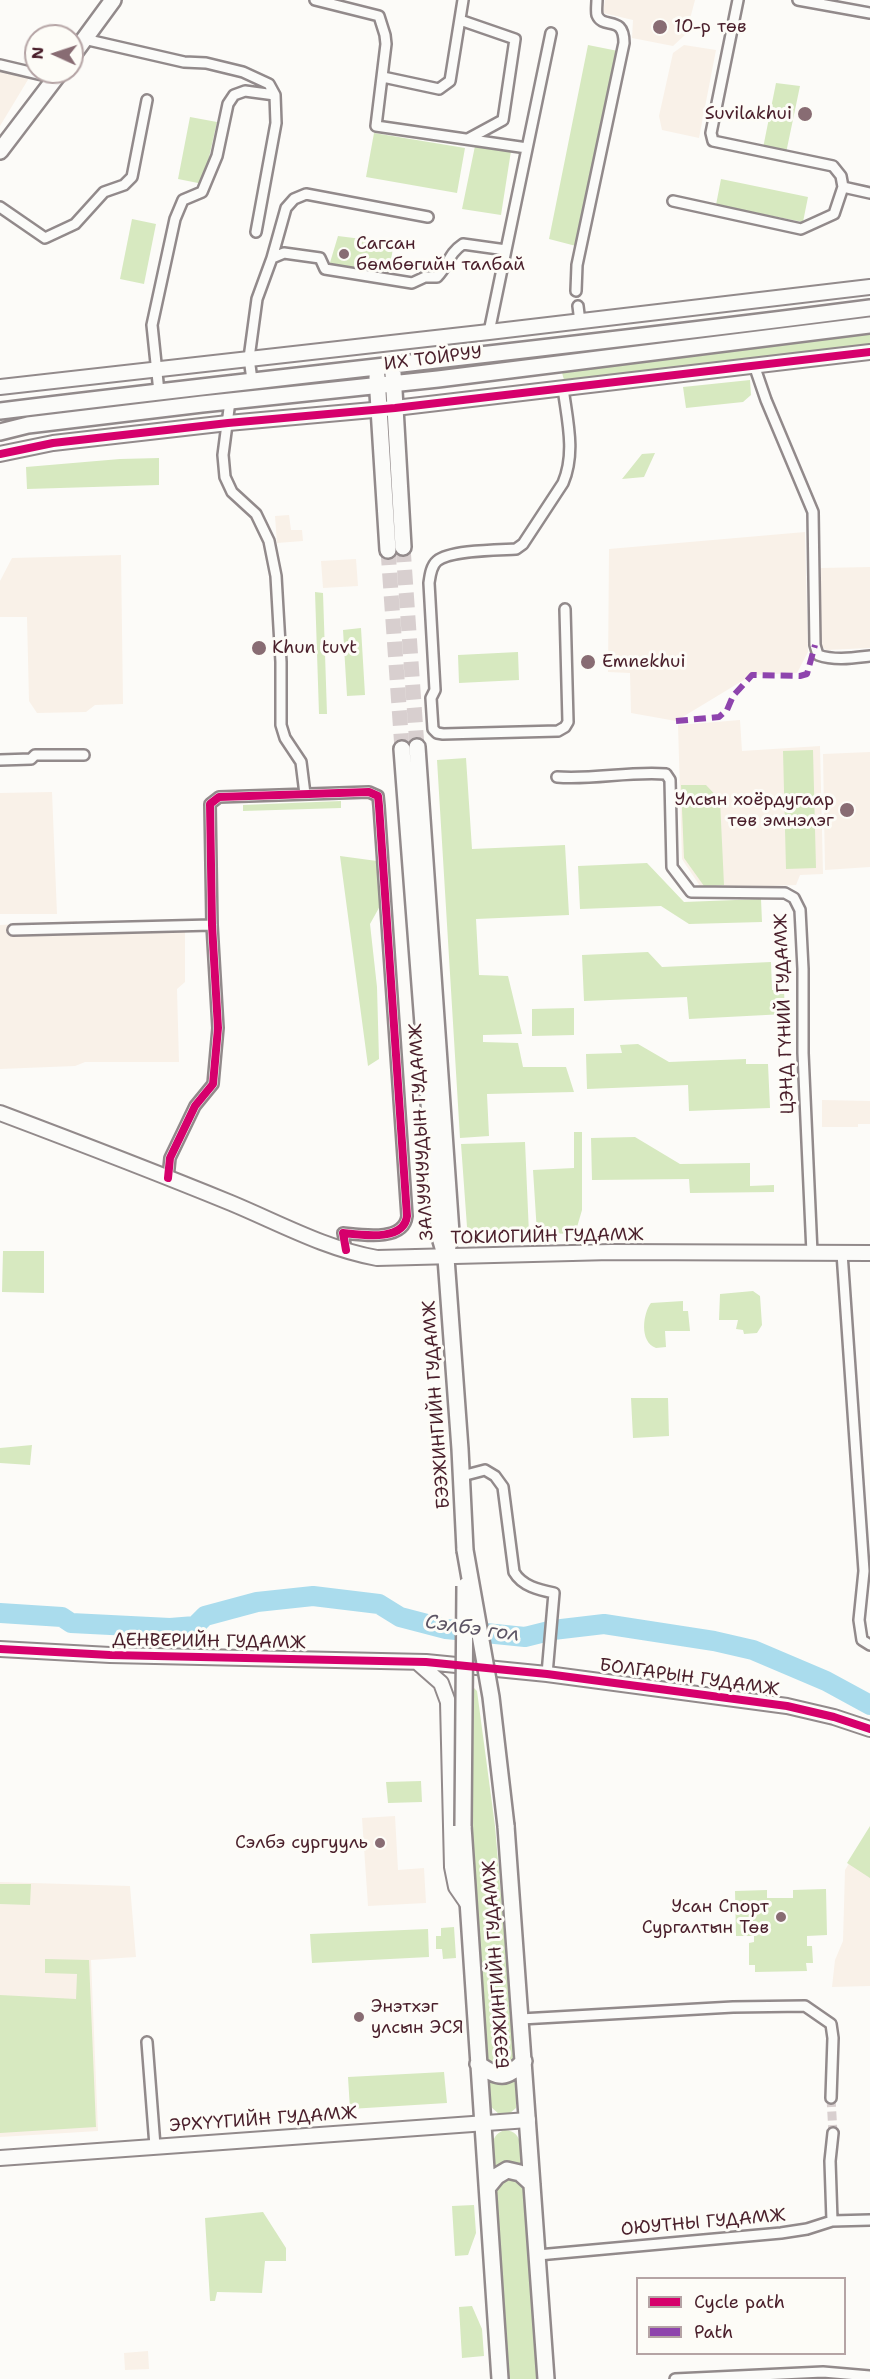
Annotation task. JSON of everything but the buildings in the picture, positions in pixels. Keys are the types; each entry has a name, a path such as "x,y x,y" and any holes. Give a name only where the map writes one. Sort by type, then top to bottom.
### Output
{"main road":[{"path":"84,39 113,0"},
{"path":"0,151 51,84"},
{"name":"ИХ ТОЙРУУ","path":"0,411 870,308"},
{"name":"ИХ ТОЙРУУ","path":"0,432 28,425 378,386 870,325"},
{"path":"376,368 396,548 395,408 392,366"},
{"name":"ЗАЛУУЧУУДЫН ГУДАМЖ","path":"410,748 439,1234 446,1258"},
{"name":"БЭЭЖИНГИЙН ГУДАМЖ","path":"446,1258 462,1476 465,1550 463,1826 500,2379"},
{"name":"БЭЭЖИНГИЙН ГУДАМЖ","path":"465,1550 491,1697 506,1826 546,2379"},
{"path":"478,2064 490,2073 501,2076 510,2073 524,2061"},
{"path":"488,2187 496,2176 507,2170 520,2173 532,2184"}],"street":[{"path":"315,0 379,16 385,35 383,77 376,126 527,148"},
{"path":"383,77 439,89 450,81 463,0"},
{"path":"576,291 577,265 624,43 624,33 621,28 599,18 597,0"},
{"path":"673,201 801,229 834,214 843,187 841,176 833,166 714,141 711,133 738,0"},
{"path":"798,0 870,13"},
{"path":"460,20 515,39 503,120 468,139"},
{"path":"489,333 551,33"},
{"path":"84,39 184,62 206,63 243,72 269,84 275,95 276,123 256,232"},
{"path":"0,65 24,69"},
{"path":"159,392 152,325 176,219 183,200 202,192 217,156 228,104 234,95 245,91 275,95"},
{"path":"0,207 45,238 75,224 104,192 124,185 132,177 147,100"},
{"path":"843,187 870,193"},
{"path":"252,380 249,358 257,299 272,258 286,208 294,199 306,194 428,217"},
{"path":"272,258 284,253 320,258 325,269 412,283 425,277 437,277 444,270 452,251 463,244 506,250"},
{"path":"0,387 489,333 870,287"},
{"path":"578,306 580,322"},
{"path":"0,454 53,443 228,423 395,408 870,352"},
{"path":"754,365 766,400 813,512 815,645 818,655 844,659 870,656"},
{"path":"563,388 571,456 568,472 524,544 516,549 457,553 436,561 432,569 429,583 435,690 431,698 433,729 443,734 558,731 566,728 568,722 565,609"},
{"path":"230,401 223,455 225,477 232,492 256,514 269,541 276,576 281,662 281,724 285,738 301,762 305,794"},
{"path":"0,760 31,759 35,755 84,755"},
{"name":"ЦЭНД ГҮНИЙ ГУДАМЖ","path":"557,777 666,774 670,780 672,867 691,892 785,893 794,898 800,910 803,969 802,1053 812,1253"},
{"path":"168,1178 170,1158 195,1106 213,1084 218,1028 212,925 209,808 212,801 219,797 369,792 378,796 380,806 407,1216 406,1224 401,1230 374,1237 343,1233 346,1250"},
{"path":"13,930 212,925"},
{"name":"ТОКИОГИЙН ГУДАМЖ","path":"0,1113 346,1250 377,1258 611,1252 870,1253"},
{"path":"842,1253 864,1571 859,1620 862,1641 870,1644"},
{"path":"462,1476 485,1470 500,1481 503,1487 514,1572 518,1579 528,1585 554,1593 548,1668"},
{"name":"ДЕНВЕРИЙН ГУДАМЖ","path":"0,1649 110,1655 417,1662 501,1669"},
{"path":"417,1662 441,1683 448,1702 452,1867 456,1887 467,1903"},
{"name":"БОЛГАРЫН ГУДАМЖ","path":"501,1669 548,1668 787,1706 834,1717 870,1729"},
{"path":"521,2019 733,2007 806,2006 831,2024 833,2038 831,2098"},
{"path":"147,2042 155,2146"},
{"name":"ЭРХҮҮГИЙН ГУДАМЖ","path":"0,2158 528,2120"},
{"path":"832,2221 830,2161 833,2133"},
{"name":"ОЮУТНЫ ГУДАМЖ","path":"538,2255 781,2233 807,2229 832,2221 870,2220"},
{"path":"675,2379 824,2372 870,2376"}],"shaded area":[{"name":"10-р төв","path":"605,0 695,0 686,34 673,46 632,38 633,20 603,13"},
{"path":"684,45 716,50 699,138 662,130 659,116 673,53"},
{"path":"0,71 24,77 25,84 0,126"},
{"path":"289,515 291,530 302,530 303,541 277,543 275,516"},
{"path":"805,532 808,652 797,673 752,675 676,721 631,713 630,673 608,672 609,549"},
{"path":"121,555 123,704 95,705 86,712 37,713 29,701 27,617 0,617 0,581 12,558"},
{"path":"356,559 358,586 323,588 321,561"},
{"path":"870,567 870,648 826,650 820,645 821,568"},
{"path":"740,720 742,751 820,746 823,874 800,875 796,885 702,889 682,859 678,725"},
{"name":"Улсын хоёрдугаар төв эмнэлэг","path":"870,752 870,867 825,870 823,754"},
{"path":"52,792 57,914 0,914 0,793"},
{"path":"77,921 77,929 185,929 185,982 177,989 179,1062 85,1062 75,1066 0,1069 0,925"},
{"path":"822,1100 870,1101 870,1124 858,1124 858,1127 822,1127"},
{"name":"Сэлбэ сургууль","path":"395,1816 398,1870 424,1868 426,1903 368,1906 362,1818"},
{"path":"870,1828 870,1986 832,1987 835,1960 843,1941 845,1870"},
{"path":"0,1882 130,1886 136,1957 91,1960 98,2131 0,2137"},
{"path":"148,2351 149,2369 125,2370 124,2353"}],"green space":[{"path":"588,45 618,51 576,246 549,239"},
{"path":"776,83 800,86 786,153 763,148"},
{"path":"190,117 217,122 203,184 178,179"},
{"path":"374,133 465,148 457,193 366,177"},
{"path":"475,146 511,151 501,215 462,209"},
{"path":"721,179 808,197 803,222 716,205"},
{"path":"132,219 156,224 144,284 120,279"},
{"path":"338,236 394,243 388,276 329,266"},
{"path":"870,333 870,345 564,380 561,369"},
{"path":"750,380 751,395 743,402 686,408 683,387"},
{"path":"655,453 644,477 622,479 642,454"},
{"path":"159,458 159,485 27,489 26,467"},
{"path":"315,592 323,593 327,714 319,714"},
{"path":"361,628 365,695 347,696 343,630"},
{"path":"518,652 519,680 459,683 458,655"},
{"path":"813,750 816,868 786,869 783,751"},
{"path":"466,758 472,849 565,845 569,915 476,919 479,975 508,976 522,1034 483,1035 483,1042 518,1043 523,1067 566,1067 574,1092 487,1094 489,1136 460,1138 437,760"},
{"path":"681,785 706,785 720,800 724,885 704,886 684,858"},
{"path":"341,801 341,808 243,811 243,805"},
{"path":"340,856 377,861 380,906 370,924 377,987 379,1059 368,1066"},
{"path":"647,863 684,902 761,899 762,922 689,924 661,906 580,909 578,866"},
{"path":"648,952 662,967 771,962 772,990 784,990 785,1014 689,1019 687,997 584,1001 582,955"},
{"path":"574,1008 574,1035 532,1036 532,1009"},
{"path":"638,1044 669,1062 746,1059 746,1064 768,1064 770,1108 689,1111 688,1085 587,1089 586,1054 622,1053 620,1045"},
{"path":"574,1132 582,1132 582,1210 575,1234 537,1233 533,1170 574,1168"},
{"path":"635,1137 680,1164 750,1163 750,1186 774,1185 774,1192 690,1193 689,1179 592,1180 591,1138"},
{"path":"525,1142 529,1234 473,1234 467,1227 461,1144"},
{"path":"3,1251 44,1251 44,1293 2,1292"},
{"path":"753,1291 760,1296 762,1325 757,1333 744,1334 743,1330 736,1329 738,1320 719,1320 720,1294"},
{"path":"683,1301 683,1311 688,1311 690,1331 665,1331 666,1347 656,1348 651,1345 647,1340 644,1327 646,1313 651,1303"},
{"path":"631,1398 668,1398 669,1436 633,1438"},
{"path":"32,1445 30,1465 0,1463 0,1448"},
{"path":"474,1688 477,1691 495,1826 515,2060 509,2070 488,2065 486,2060 473,1871 472,1692"},
{"path":"421,1781 422,1802 388,1803 386,1782"},
{"path":"870,1826 870,1878 847,1863"},
{"path":"0,1884 31,1884 30,1905 0,1904"},
{"name":"Усан Спорт Сургалтын Төв","path":"826,1889 827,1935 807,1936 807,1946 812,1946 813,1963 806,1963 807,1971 755,1972 755,1965 749,1965 749,1943 754,1942 754,1936 736,1936 735,1891 767,1890 767,1898 793,1898 793,1890"},
{"path":"454,1927 456,1958 443,1959 442,1949 436,1949 436,1936 441,1936 441,1928"},
{"path":"428,1929 429,1957 312,1963 310,1934"},
{"path":"45,1959 89,1960 96,2127 0,2133 0,1995 76,1999 77,1974 45,1973"},
{"path":"444,2072 447,2103 350,2109 348,2077"},
{"path":"516,2072 516,2108 509,2114 500,2115 490,2106 487,2074"},
{"path":"505,2130 511,2131 519,2139 523,2170 494,2173 493,2142 499,2133"},
{"path":"511,2173 524,2186 538,2379 508,2379 495,2188"},
{"path":"474,2205 476,2233 468,2255 455,2256 452,2206"},
{"path":"263,2212 286,2248 286,2261 265,2261 262,2293 217,2292 215,2301 210,2301 205,2218"},
{"path":"472,2306 482,2329 484,2356 462,2358 459,2307"}],"waterway":[{"name":"Сэлбэ гол","path":"0,1613 62,1617 71,1623 170,1628 195,1626 205,1616 257,1602 313,1596 379,1604 400,1617 446,1629 525,1637 553,1630 604,1624 714,1641 753,1650 826,1681 870,1705"}],"tunnel":[{"path":"403,547 417,747"},
{"path":"388,550 402,749"},
{"path":"831,2098 833,2133"}],"marked path":[{"path":"676,721 719,717 727,710 733,696 752,675 800,676 807,674 815,645"}],"cycle path":[{"path":"0,454 53,443 228,423 395,408 870,352"},
{"path":"168,1178 170,1158 195,1106 213,1084 218,1028 212,925 210,804 219,797 369,792 378,796 379,806 407,1216 404,1224 398,1230 390,1233 381,1235 343,1233 346,1250"},
{"path":"0,1649 110,1655 426,1662 547,1674 787,1706 834,1717 870,1729"}],"place":[{"name":"10-р төв","path":"660,27"},
{"name":"Suvilakhui","path":"805,114"},
{"name":"Сагсан бөмбөгийн талбай","path":"344,254"},
{"name":"Khun tuvt","path":"259,648"},
{"name":"Emnekhui","path":"588,662"},
{"name":"Улсын хоёрдугаар төв эмнэлэг","path":"847,810"},
{"name":"Сэлбэ сургууль","path":"380,1843"},
{"name":"Усан Спорт Сургалтын Төв","path":"781,1917"},
{"name":"Энэтхэг улсын ЭСЯ","path":"359,2017"}]}
